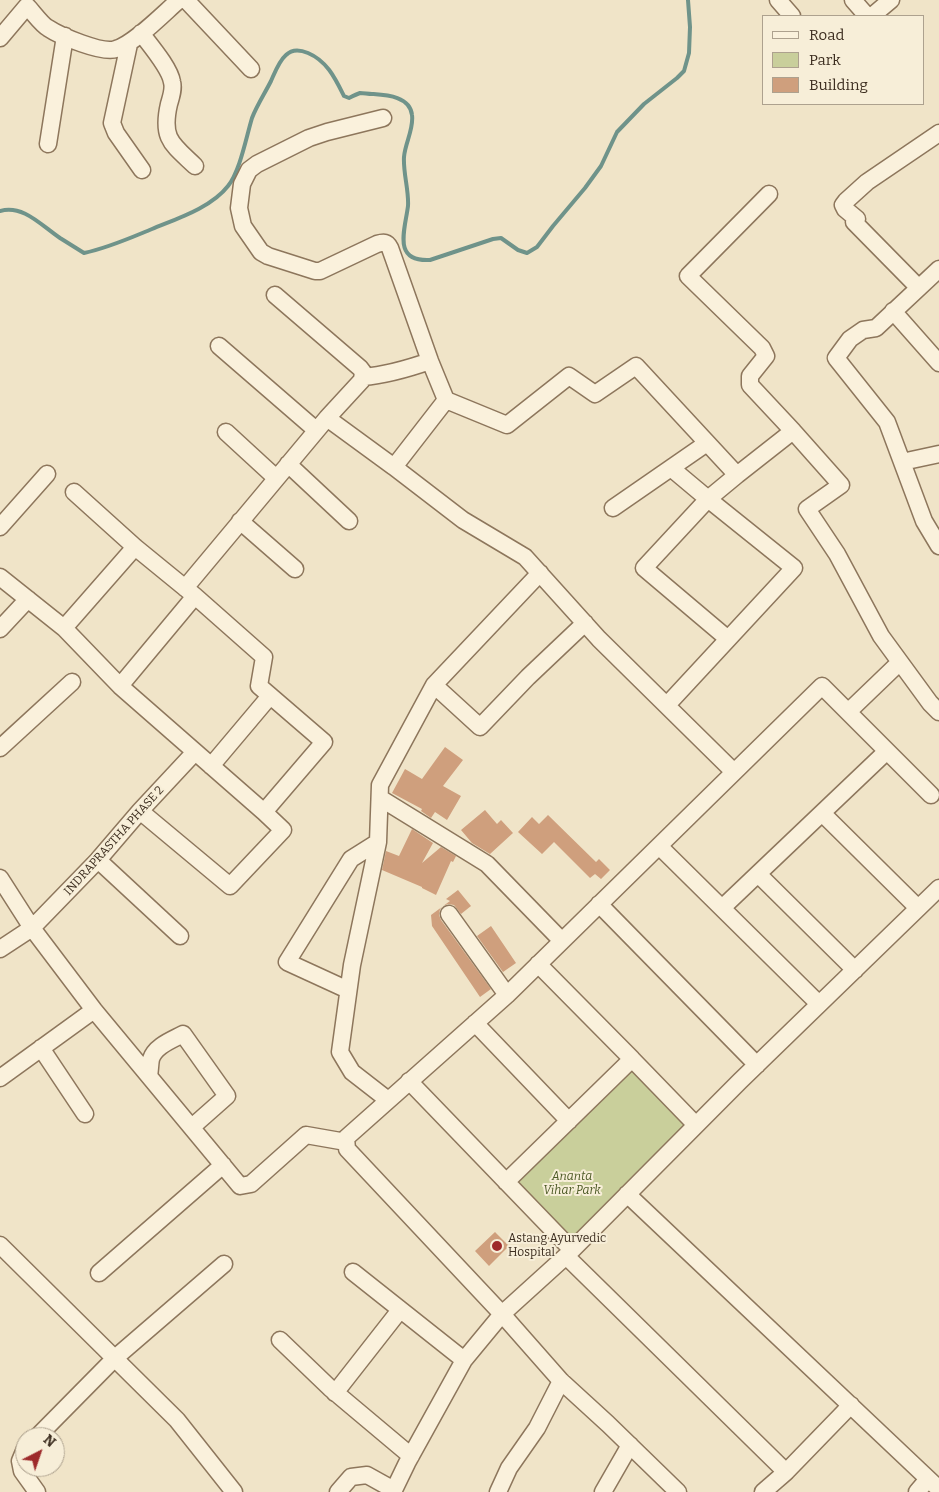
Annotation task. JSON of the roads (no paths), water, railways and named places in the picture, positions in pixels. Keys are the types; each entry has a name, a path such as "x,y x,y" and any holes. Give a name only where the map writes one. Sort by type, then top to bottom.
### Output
{"street":[{"path":"0,38 27,6 46,27 103,50 115,50 129,44 179,0"},
{"path":"186,0 250,69"},
{"path":"778,0 791,15"},
{"path":"853,0 866,15"},
{"path":"873,15 891,0"},
{"path":"141,33 170,74 173,84 166,119 166,128 171,143 195,166"},
{"path":"48,144 65,36"},
{"path":"129,44 112,123 116,133 142,170"},
{"path":"383,118 309,138 257,164 249,170 242,184 239,208 243,226 261,252 314,271 320,271 384,242 388,244 446,400 507,425 569,376 595,394 636,366 737,475"},
{"path":"918,287 854,222 857,219 843,205 867,182 939,133"},
{"path":"769,194 688,276 762,348 766,356 750,376 750,385 841,485 807,509 838,554 881,636 939,712"},
{"path":"939,269 876,328 863,330 850,339 836,358 887,422 924,521 939,546"},
{"path":"120,686 240,521 362,380 363,372 360,368 275,295"},
{"path":"893,311 939,363"},
{"path":"219,346 322,424 394,467 463,520 525,557 585,623 734,772"},
{"path":"363,377 381,376 398,372 430,361"},
{"path":"394,467 446,400"},
{"path":"728,639 644,568 708,499 793,431"},
{"path":"226,432 276,478"},
{"path":"612,508 707,443"},
{"path":"902,462 939,454"},
{"path":"288,464 349,521"},
{"path":"667,705 794,568 671,468"},
{"path":"0,527 47,474"},
{"path":"74,492 135,547 264,657 259,686 324,742 264,812"},
{"path":"240,521 295,569"},
{"path":"64,628 135,547"},
{"path":"388,1100 352,1072 340,1052 352,965 378,842 380,785 434,685 540,574"},
{"path":"0,577 64,628 120,686 283,830 230,886 140,811"},
{"path":"0,629 28,599"},
{"path":"434,685 480,728 528,677 585,623"},
{"path":"848,712 900,662"},
{"path":"0,748 72,682"},
{"path":"678,1492 561,1381 502,1314 347,1149 346,1138 507,994 822,686 887,751 936,795"},
{"path":"211,766 270,696"},
{"path":"722,908 887,751"},
{"name":"INDRAPRASTHA PHASE 2","path":"0,949 32,928 98,860 195,752"},
{"path":"380,798 487,864 562,941"},
{"path":"822,813 918,908"},
{"path":"348,990 287,962 351,859 378,842"},
{"path":"659,846 819,1004"},
{"path":"98,860 180,936"},
{"path":"758,874 855,970"},
{"path":"0,878 32,928 94,1010 240,1186 251,1184 306,1135 346,1142"},
{"path":"338,1492 350,1477 367,1475 394,1491 411,1456 464,1360 502,1314 569,1253 696,1125 939,888"},
{"path":"599,904 757,1065"},
{"path":"448,914 507,994"},
{"path":"538,964 696,1125"},
{"path":"0,1078 94,1010"},
{"path":"475,1023 569,1120"},
{"path":"149,1076 151,1059 155,1053 161,1047 183,1034 226,1096 192,1127"},
{"path":"41,1048 85,1114"},
{"path":"506,1182 632,1059"},
{"path":"409,1081 506,1182 569,1253 786,1472"},
{"path":"99,1273 223,1165"},
{"path":"627,1194 934,1484 917,1492"},
{"path":"0,1245 177,1420 234,1492"},
{"path":"47,1427 115,1358 224,1264"},
{"path":"353,1272 464,1360"},
{"path":"335,1393 400,1310"},
{"path":"280,1340 335,1393 411,1456"},
{"path":"498,1492 509,1468 537,1428 561,1381"},
{"path":"763,1492 786,1472 851,1405"},
{"path":"603,1492 630,1445"},
{"path":"26,1477 37,1492"}],"waterway":[{"path":"0,211 8,210 24,213 84,253 127,239 203,207 221,194 232,180 252,118 277,67 288,53 300,51 315,56 325,65 344,96 349,98 360,93 390,96 402,100 410,109 412,126 404,157 408,200 404,243 410,256 430,260 501,238 518,250 527,253 537,247 585,188 601,166 617,132 644,104 684,71 689,53 688,0"}],"place":[{"name":"Astang Ayurvedic Hospital","path":"497,1246"}],"park label":[{"name":"Ananta Vihar Park","path":"572,1184"}]}
